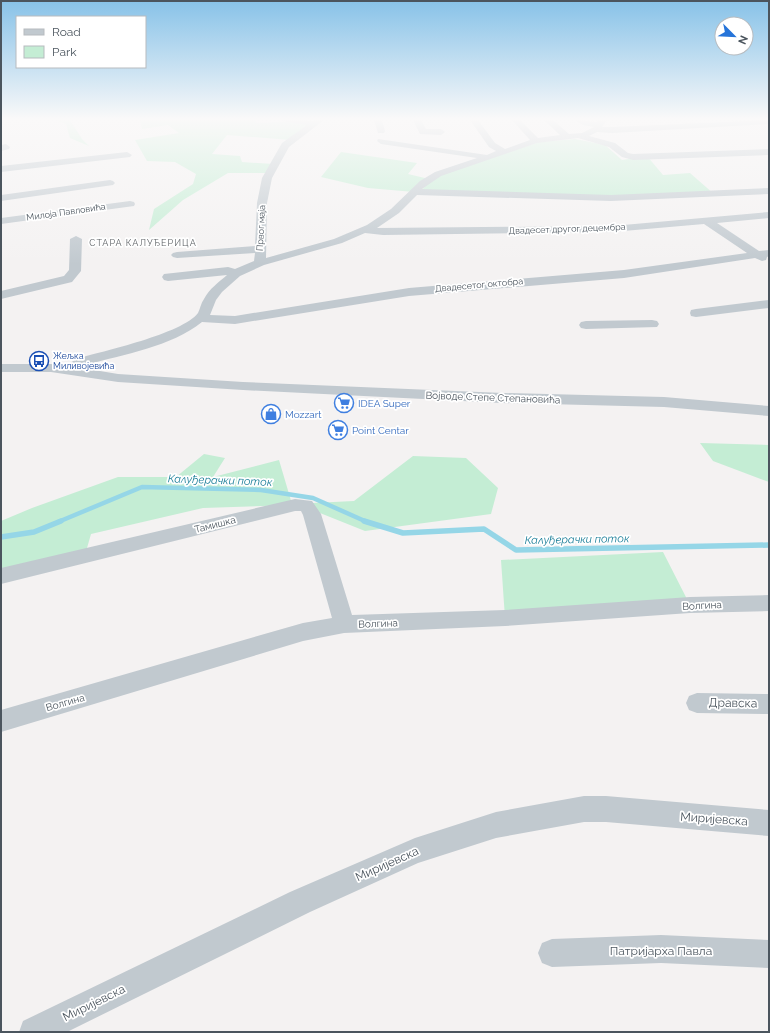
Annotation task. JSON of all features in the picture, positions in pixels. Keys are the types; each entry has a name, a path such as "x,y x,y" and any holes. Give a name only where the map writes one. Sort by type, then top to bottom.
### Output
{"street":[{"name":"Првог маја","path":"260,263 262,202 267,178 272,168"},
{"path":"70,370 82,362 153,342 188,327 201,318 210,299 218,289 236,273 260,263 331,244 365,230 395,211 423,183 438,174 455,168"},
{"path":"1,198 110,183"},
{"path":"414,192 611,198 769,191"},
{"name":"Милоја Павловића","path":"1,221 130,204"},
{"name":"Двадесет другог децембра","path":"365,230 383,232 587,230 769,215"},
{"path":"707,221 763,254 769,263"},
{"path":"1,295 68,279 75,271 76,239"},
{"path":"177,255 260,249"},
{"name":"Двадесетог октобра","path":"201,318 235,320 402,293 624,274 763,254"},
{"path":"168,277 228,271 236,273"},
{"path":"696,313 769,304"},
{"path":"586,325 652,324"},
{"name":"Војводе Степе Степановића","path":"1,368 70,370 104,377 185,383 503,398 679,403 769,411"},
{"name":"Тамишка","path":"1,576 295,504 306,505 312,514 344,624"},
{"name":"Волгина","path":"1,721 303,632 344,624 505,618 690,605 769,603"},
{"name":"Дравска","path":"696,703 769,704"},
{"name":"Миријевска","path":"34,1032 300,902 415,851 496,825 584,809 606,809 769,823"},
{"name":"Патријарха Павла","path":"552,953 661,949 769,954"}],"green space":[{"path":"186,168 272,168 269,173 228,173 183,200 149,230 154,209 193,184 196,174"},
{"path":"328,168 413,168 408,174 429,179 414,192 368,188 321,177"},
{"path":"457,168 657,168 663,175 690,173 714,194 655,197 421,191 430,181"},
{"path":"700,443 769,445 769,482 713,461"},
{"path":"204,454 225,458 213,477 279,460 292,504 354,501 413,456 466,458 498,488 491,514 365,531 310,509 295,505 203,508 91,534 85,555 1,576 1,521 32,508 118,477 176,477"},
{"path":"663,552 690,605 505,618 501,560"}],"waterway":[{"name":"Калуђерачки поток","path":"58,522 142,487 261,490 313,498 366,522"},
{"name":"Калуђерачки поток","path":"1,537 34,532 61,521"},
{"name":"Калуђерачки поток","path":"366,522 403,533 484,529 516,550 769,545"}],"place":[{"name":"Жељка Миливојевића","path":"39,361"},
{"name":"IDEA Super","path":"344,403"},
{"name":"Mozzart","path":"271,414"},
{"name":"Point Centar","path":"338,430"}],"district":[{"name":"СТАРА КАЛУЂЕРИЦА","path":"143,243"}]}
